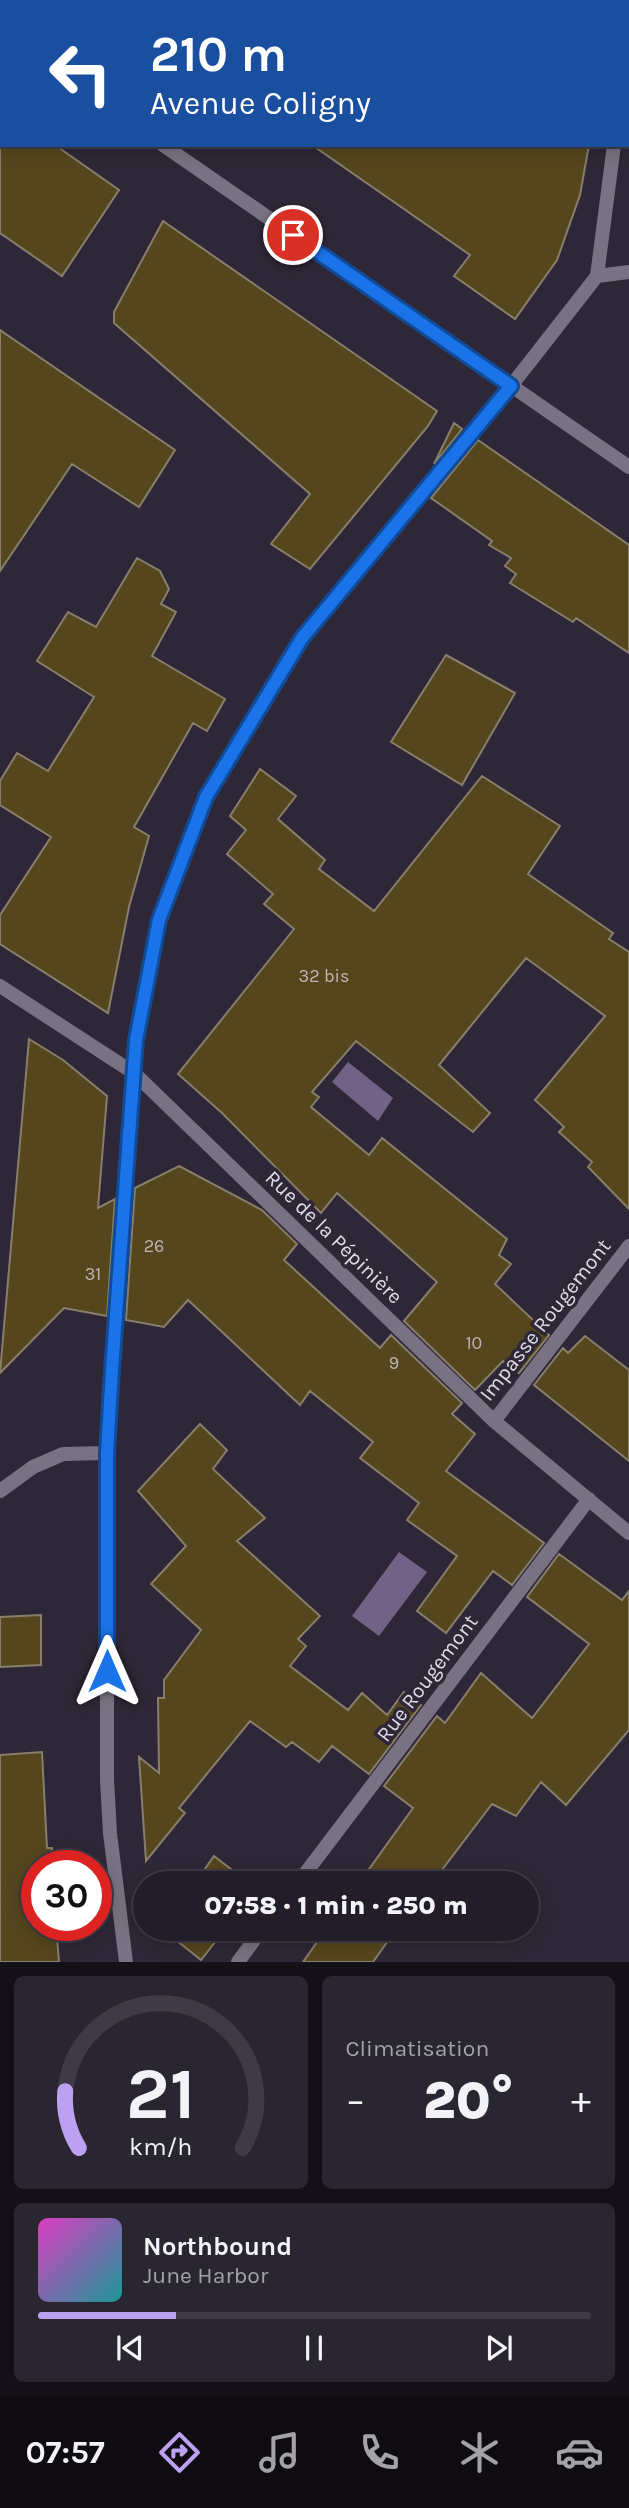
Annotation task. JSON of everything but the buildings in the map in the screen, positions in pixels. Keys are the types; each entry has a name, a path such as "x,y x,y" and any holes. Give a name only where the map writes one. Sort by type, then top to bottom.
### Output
{"street":[{"path":"166,147 629,467"},
{"path":"126,1962 110,1833 107,1780 107,1453 136,1040 159,920 206,797 302,638 511,386 597,276 614,147"},
{"path":"597,276 629,272"},
{"name":"Rue de la Pépinière","path":"0,986 134,1073 494,1421 629,1534"},
{"name":"Impasse Rougemont","path":"494,1421 629,1246"},
{"path":"0,1492 33,1467 63,1454 107,1453"},
{"name":"Rue Rougemont","path":"307,1871 589,1499"},
{"path":"238,1962 253,1941"}],"shaded area":[{"path":"348,1062 393,1098 378,1121 332,1082"},
{"path":"399,1552 427,1572 379,1636 352,1616"}],"route":[{"path":"107,1671 107,1453 112,1370 136,1040 159,920 206,797 302,638 511,386 293,235"}]}
